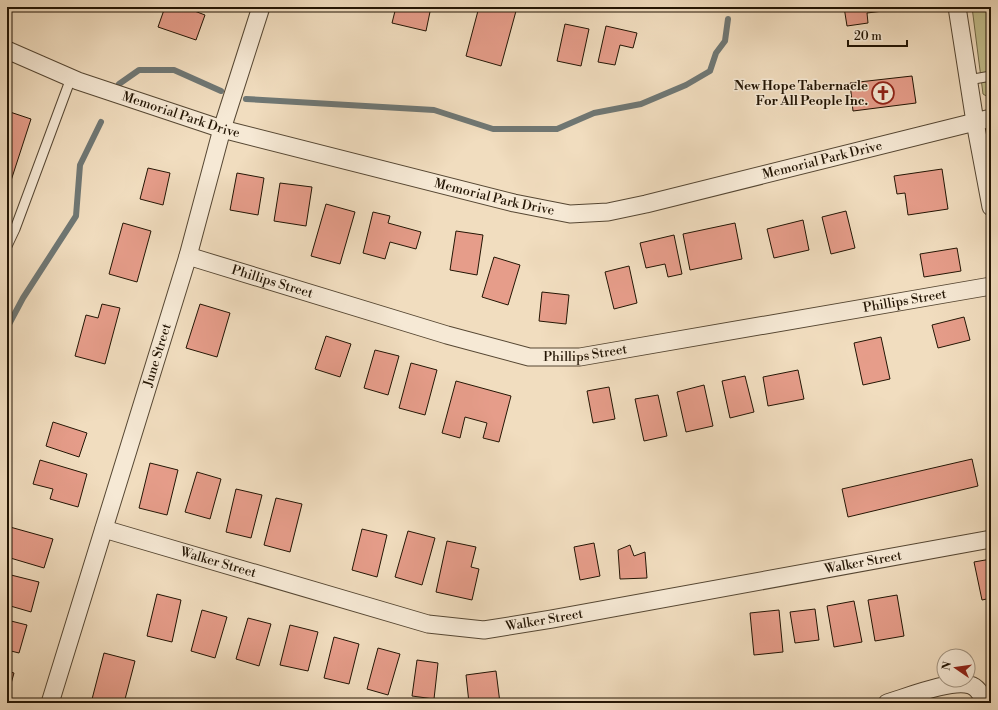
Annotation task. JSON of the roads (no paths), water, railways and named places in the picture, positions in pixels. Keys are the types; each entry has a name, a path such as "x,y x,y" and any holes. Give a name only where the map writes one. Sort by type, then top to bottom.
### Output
{"street":[{"name":"June Street","path":"50,703 188,256 222,128 261,7"},
{"path":"957,7 968,80 983,120 991,207"},
{"name":"Memorial Park Drive","path":"7,50 71,78 222,128 514,203 570,214 608,212 646,204 983,120"},
{"name":"Phillips Street","path":"188,256 446,335 529,356 580,357 991,286"},
{"name":"Walker Street","path":"104,529 428,624 484,630 991,539"},
{"path":"887,703 956,683 972,685 980,692 986,703"}],"lane":[{"path":"968,80 991,76"},
{"path":"7,246 15,229 71,78"}],"waterway":[{"path":"246,99 434,110 493,129 557,129 594,113 641,104 686,85 710,71 716,53 725,41 728,19"},
{"path":"119,84 139,70 174,70 221,91"},
{"path":"7,328 23,298 76,216 80,165 101,122"}],"place":[{"name":"New Hope Tabernacle For All People Inc.","path":"883,93"}]}
